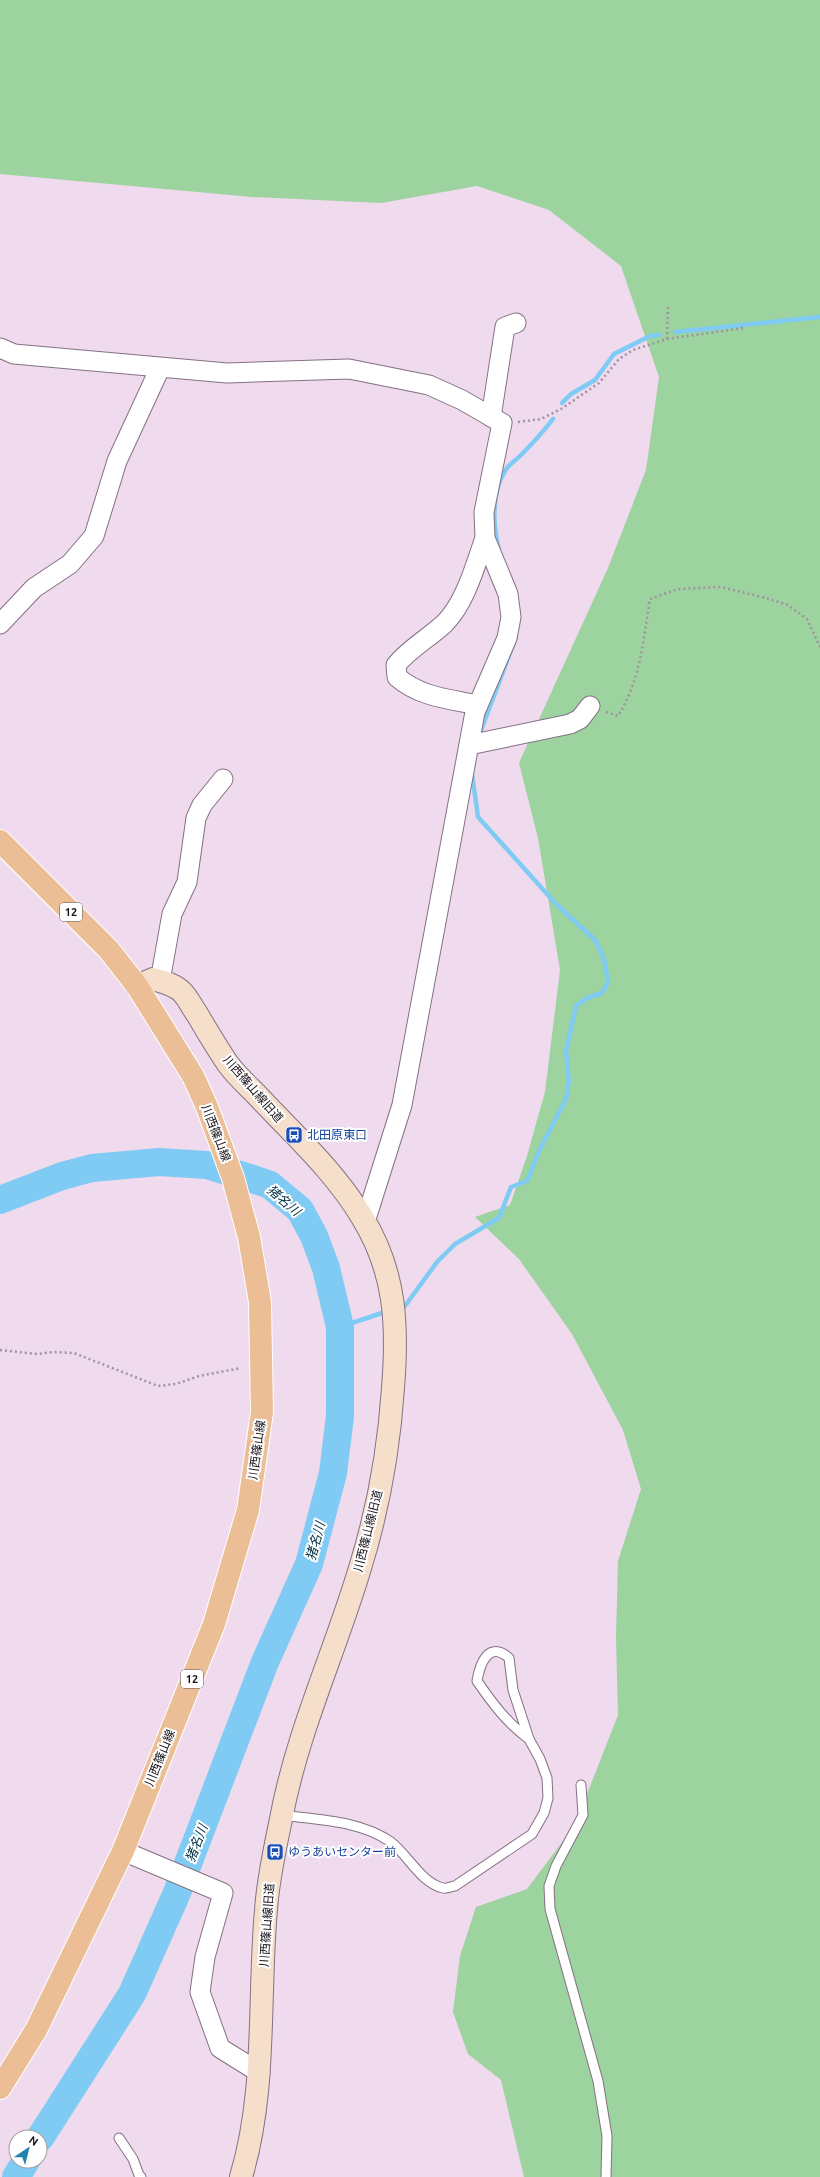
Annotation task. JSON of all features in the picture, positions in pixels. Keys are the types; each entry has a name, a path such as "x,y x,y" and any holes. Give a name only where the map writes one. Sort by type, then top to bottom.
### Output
{"main road":[{"name":"川西篠山線","path":"0,841 109,950 137,986 193,1076 207,1107 233,1178 249,1237 260,1302 262,1412 248,1510 214,1624 123,1851 36,2030 0,2088"}],"street":[{"path":"366,1222 402,1105 475,743 478,705 507,638 511,618 508,594 486,538 484,512 496,420 505,327 516,323"},
{"path":"0,348 14,354 227,373 349,369 429,385 462,400 496,420"},
{"path":"0,624 34,588 70,564 94,536 117,461 160,368"},
{"path":"478,705 424,694 406,685 397,677 396,665 407,652 446,622 463,595 486,538"},
{"path":"475,743 570,724 580,719 590,706"},
{"path":"137,986 153,979 160,981 172,914 188,882 196,818 202,804 223,779"},
{"name":"川西篠山線旧道","path":"160,981 169,983 183,993 230,1066 334,1175 366,1222 387,1272 395,1305 396,1342 386,1453 374,1518 360,1569 300,1740 281,1815 266,1908 260,2073 251,2143 242,2177"},
{"path":"123,1851 149,1860 223,1893 205,1956 200,1992 220,2048 260,2073"}],"lane":[{"path":"281,1815 357,1825 381,1835 400,1849 426,1878 444,1888 455,1886 532,1834 544,1813 548,1798 547,1778 540,1759 529,1739 513,1690 509,1658 503,1653 494,1652 486,1656 479,1669 478,1681 497,1710 515,1728 529,1739"},
{"path":"581,1785 583,1815 556,1866 549,1886 550,1909 598,2081 607,2136 606,2177"},
{"path":"119,2138 133,2159 141,2177"}],"path":[{"path":"667,339 668,304"},
{"path":"496,420 541,419 550,415 599,383 619,359 633,350 667,339 743,328"},
{"path":"590,706 618,716 630,697 639,669 650,599 678,589 721,588 766,598 788,605 807,619 820,647"},
{"path":"0,1350 37,1354 53,1352 74,1354 158,1386 176,1384 199,1376 241,1368"}],"green space":[{"path":"0,0 820,0 820,2177 524,2177 501,2080 468,2054 453,2012 460,1956 476,1907 527,1889 575,1825 618,1715 616,1637 618,1561 641,1489 623,1430 572,1334 519,1259 475,1217 510,1205 527,1156 545,1092 560,970 538,838 519,763 608,568 646,470 659,377 621,266 549,210 477,186 381,203 252,197 0,174"}],"waterway":[{"path":"675,332 820,317"},
{"path":"562,403 571,394 595,380 614,354 650,336 659,335"},
{"path":"499,550 495,531 494,510 500,480 508,467 529,447 553,419"},
{"path":"480,733 516,637"},
{"path":"399,1308 405,1306 437,1262 455,1244 499,1218 511,1187 527,1181 540,1149 566,1099 569,1081 566,1051 576,1006 587,998 602,993 608,982 604,959 595,940 556,904 478,817 472,774"},
{"name":"猪名川","path":"0,1200 62,1176 92,1168 159,1162 207,1165 270,1185 300,1210 314,1236 326,1268 340,1327 340,1416 333,1473 309,1564 265,1662 176,1895 132,1994 46,2129"},
{"path":"340,1327 388,1311"},
{"name":"猪名川","path":"16,2177 21,2169"}],"place":[{"name":"北田原東口","path":"294,1135"},
{"name":"ゆうあいセンター前","path":"275,1852"}]}
